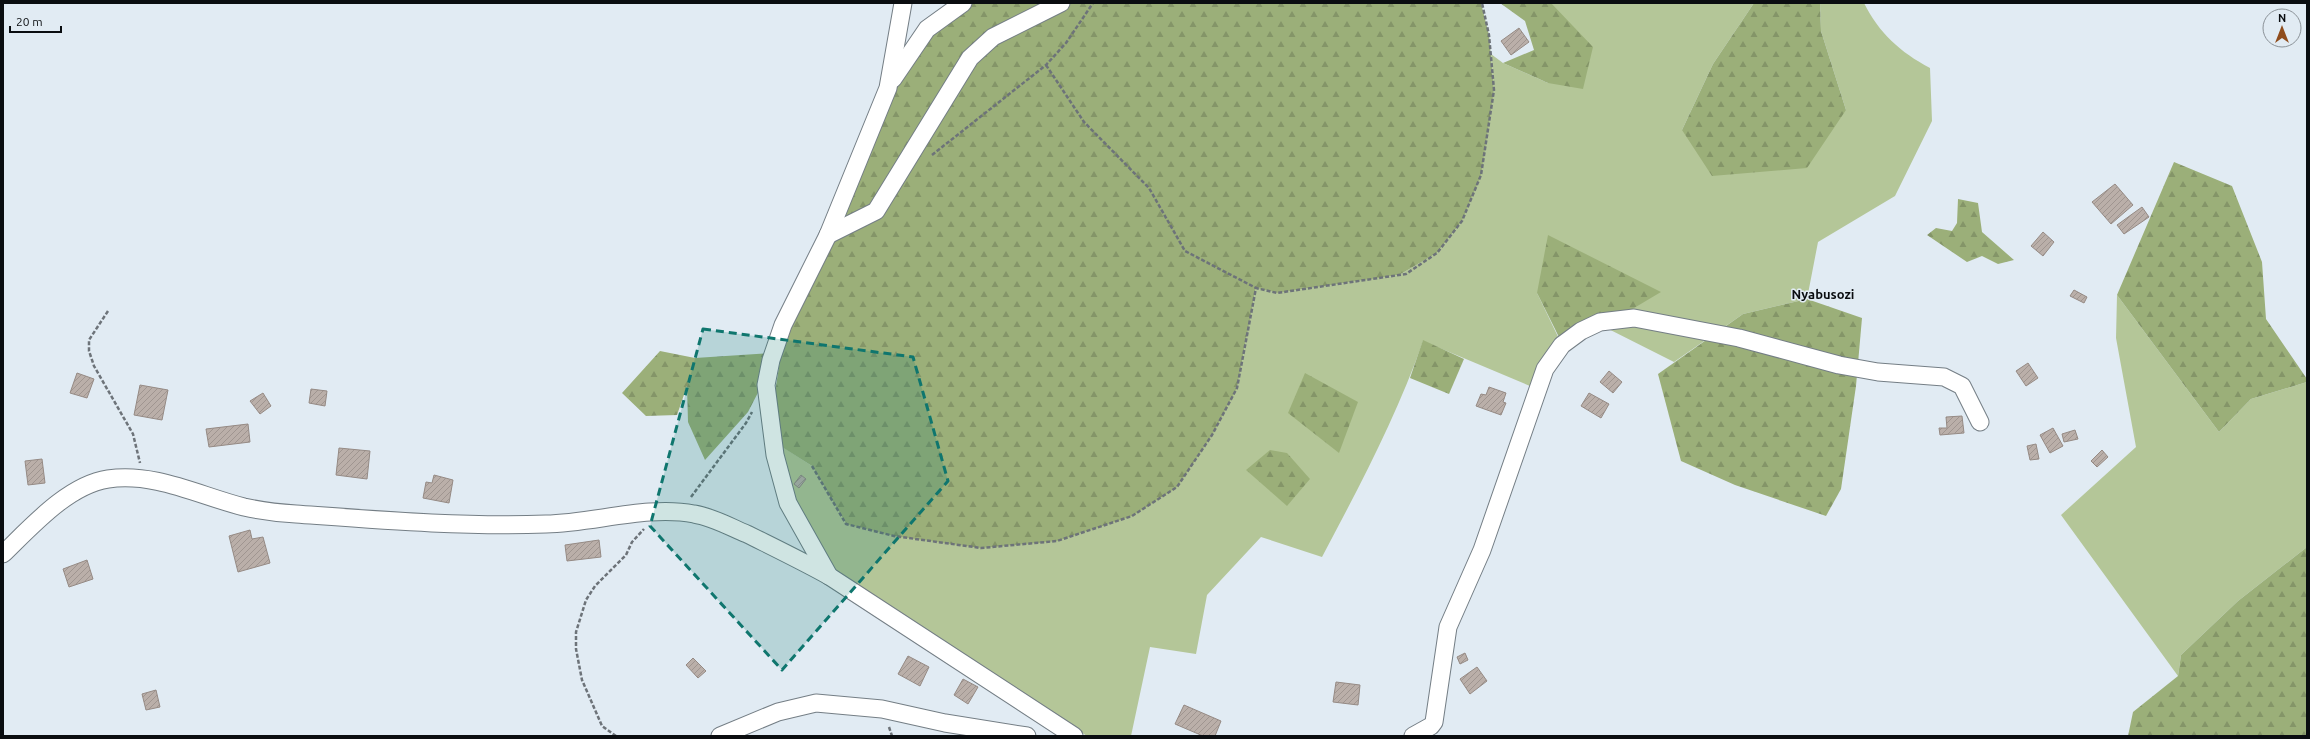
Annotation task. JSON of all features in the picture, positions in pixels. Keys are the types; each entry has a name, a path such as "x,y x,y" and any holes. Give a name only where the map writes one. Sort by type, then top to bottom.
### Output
{"street":[{"path":"888,88 903,3"},
{"path":"829,576 788,503 783,489 771,433 766,385 770,360 783,325 828,235 888,88 927,29 963,3"},
{"path":"828,235 876,211 970,58 993,37 1061,3"},
{"path":"1413,736 1431,726 1434,722 1448,627 1482,550 1545,369 1562,345 1581,331 1600,322 1634,318 1739,338 1839,366 1878,372 1944,377 1962,386 1980,422"},
{"path":"3,554 42,517 86,485 108,479 143,478 245,507 295,514 520,525 568,524 658,512 697,514 723,523 829,576 1074,736"},
{"path":"720,736 778,712 816,703 876,708 945,723 1027,736"}],"path":[{"path":"929,157 1046,65 1066,43 1093,3"},
{"path":"1046,65 1084,122 1149,188 1185,251 1256,288 1277,293 1406,274 1437,253 1462,221 1481,175 1494,90 1489,35 1482,3"},
{"path":"812,466 846,524 894,536 981,548 1057,541 1132,516 1177,487 1212,435 1237,388 1256,288"},
{"path":"108,310 90,340 89,350 94,366 134,434 143,478"},
{"path":"688,501 746,423 753,410"},
{"path":"616,736 602,726 582,680 576,649 576,632 581,612 589,595 626,555 632,542 658,512"}],"highlighted area":[{"path":"703,329 913,357 948,481 782,670 650,526"}],"green space":[{"path":"965,3 1481,3 1489,35 1494,90 1481,175 1462,221 1437,253 1399,275 1277,293 1256,288 1237,388 1212,435 1177,487 1132,516 1057,541 981,548 894,536 846,524 812,466 771,440 776,386 783,341 882,113 926,31"},
{"path":"1500,3 1551,3 1593,47 1583,89 1548,83 1503,63 1534,50 1525,21"},
{"path":"1547,3 1754,3 1713,64 1682,130 1846,110 1821,31 1820,3 1864,3 1876,24 1891,41 1919,62 1930,68 1932,121 1895,196 1818,242 1807,299 1743,314 1674,362 1537,293 1562,345 1537,389 1423,341 1413,369 1389,424 1322,557 1261,537 1207,595 1196,654 1150,647 1131,736 1087,736 838,574 791,503 781,446 812,466 846,524 1237,388 1256,288 1277,293 1399,275 1437,253 1462,221 1494,90 1491,54 1503,63 1548,83"},
{"path":"1754,3 1820,3 1821,31 1846,110 1807,168 1712,176 1682,130 1713,64"},
{"path":"2174,162 2232,186 2262,262 2266,319 2307,379 2307,382 2251,399 2219,432 2117,295"},
{"path":"1958,199 1978,203 1982,232 2014,260 1998,264 1982,256 1967,262 1927,235 1936,228 1952,231 1957,223"},
{"path":"1548,235 1661,292 1565,349 1537,293"},
{"path":"2117,295 2219,432 2251,399 2307,382 2307,547 2238,601 2181,655 2178,676 2061,515 2136,447 2116,338"},
{"path":"1807,299 1862,318 1856,386 1841,489 1826,516 1735,485 1681,461 1658,374 1743,314"},
{"path":"1423,340 1464,359 1449,394 1410,378"},
{"path":"660,351 695,358 773,353 765,379 748,412 705,460 688,422 687,386 677,415 646,416 622,393"},
{"path":"1305,373 1358,402 1339,453 1288,413"},
{"path":"1270,450 1287,453 1310,479 1287,506 1246,470"},
{"path":"2307,547 2307,736 2128,736 2133,712 2178,676 2181,655 2238,601"}],"building":[{"path":"1519,28 1529,42 1511,55 1501,41"},
{"path":"2115,184 2133,205 2111,224 2092,202"},
{"path":"2142,207 2149,217 2124,234 2117,225"},
{"path":"2043,232 2054,242 2043,256 2031,246"},
{"path":"2074,290 2087,297 2084,303 2070,296"},
{"path":"2028,363 2038,378 2026,386 2016,371"},
{"path":"1609,371 1622,382 1613,393 1600,382"},
{"path":"77,373 94,379 87,398 70,393"},
{"path":"140,385 168,390 162,420 134,415"},
{"path":"1489,387 1506,393 1503,402 1506,403 1501,415 1476,406 1481,394 1486,395"},
{"path":"311,389 327,391 325,406 309,403"},
{"path":"263,393 271,406 260,414 250,401"},
{"path":"1589,393 1609,404 1601,418 1581,406"},
{"path":"1962,416 1964,433 1940,435 1939,428 1947,428 1946,417"},
{"path":"248,424 250,442 209,447 206,429"},
{"path":"2053,428 2063,446 2050,453 2040,435"},
{"path":"2075,430 2078,439 2064,442 2062,434"},
{"path":"2036,444 2039,459 2030,460 2027,446"},
{"path":"339,448 370,451 367,479 336,475"},
{"path":"2102,450 2108,457 2097,467 2091,461"},
{"path":"42,459 45,483 28,485 25,461"},
{"path":"434,475 453,480 449,503 423,498 426,482 432,483"},
{"path":"801,475 806,479 799,488 794,484"},
{"path":"250,530 252,539 263,537 270,563 238,572 229,536"},
{"path":"599,540 601,557 567,561 565,545"},
{"path":"87,560 93,579 69,587 63,569"},
{"path":"1465,653 1468,660 1460,664 1457,657"},
{"path":"908,656 929,667 920,686 898,674"},
{"path":"693,658 706,671 698,678 686,665"},
{"path":"1477,667 1487,681 1470,694 1460,679"},
{"path":"963,679 978,687 968,704 954,695"},
{"path":"1336,682 1360,685 1358,705 1333,702"},
{"path":"156,690 160,707 146,710 142,694"},
{"path":"1184,705 1221,721 1215,736 1203,736 1175,724"}],"district":[{"name":"Nyabusozi","path":"1823,294"}]}
